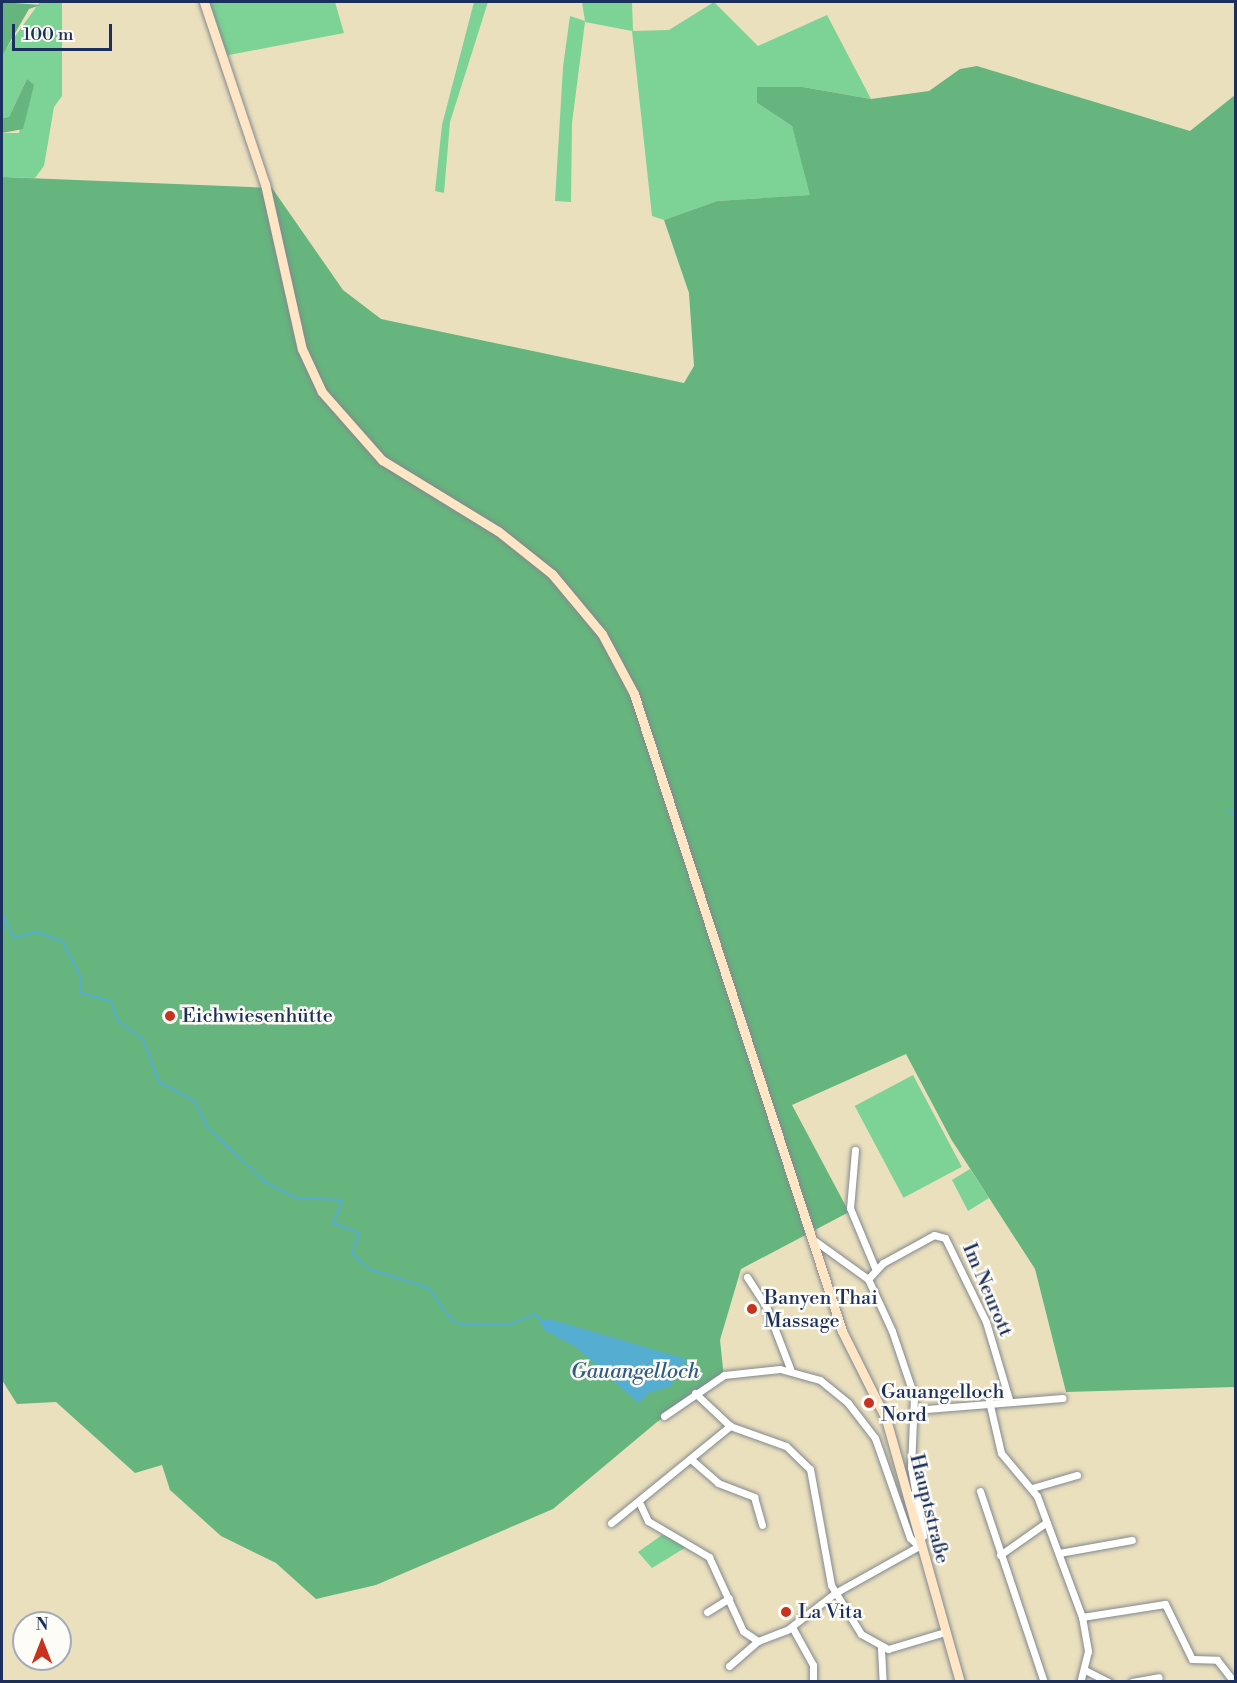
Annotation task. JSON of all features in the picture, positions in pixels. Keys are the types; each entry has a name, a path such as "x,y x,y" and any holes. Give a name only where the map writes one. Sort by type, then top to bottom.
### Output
{"main road":[{"name":"Hauptstraße","path":"204,2 265,184 302,349 322,392 382,460 498,531 552,574 595,625 620,666 644,720 687,871 752,1042 842,1331 886,1419 919,1546 960,1682"}],"street":[{"path":"855,1150 850,1208 875,1268"},
{"name":"Im Neurott","path":"868,1279 875,1268 934,1235 945,1238 986,1322 1009,1399"},
{"path":"729,1666 758,1641 792,1627 835,1593 919,1546 923,1535 912,1467 914,1410 895,1341 868,1279 812,1238"},
{"path":"747,1277 761,1296 791,1371"},
{"path":"664,1416 724,1375 791,1371 837,1392 866,1426 884,1456 910,1538 919,1546"},
{"path":"695,1393 730,1426 786,1446 810,1468 835,1593 858,1630 881,1649 883,1682"},
{"path":"914,1410 1009,1399 1063,1398"},
{"path":"989,1401 1001,1453 1032,1488 1082,1617 1088,1642 1085,1670 1080,1682"},
{"path":"611,1523 640,1504 693,1461 730,1426"},
{"path":"693,1461 718,1483 754,1497 762,1525"},
{"path":"1032,1488 1077,1475"},
{"path":"980,1491 1044,1682"},
{"path":"640,1504 648,1521 703,1552 729,1598 746,1635 758,1641"},
{"path":"1000,1555 1047,1522"},
{"path":"1059,1553 1132,1540"},
{"path":"707,1612 729,1598"},
{"path":"1082,1617 1166,1604 1192,1659 1217,1660 1234,1682"},
{"path":"792,1627 813,1665 813,1682"},
{"path":"881,1649 945,1632"},
{"path":"1085,1670 1109,1682"},
{"path":"1132,1682 1159,1677"}],"green space":[{"path":"2,2 41,5 29,9 3,54"},
{"path":"40,2 62,2 62,96 54,107 44,166 35,178 2,177 2,133 19,133 27,79 9,117 2,118 2,54"},
{"path":"207,2 335,2 344,33 224,56"},
{"path":"474,2 488,2 450,122 444,193 435,191 442,125"},
{"path":"582,2 632,2 633,31 669,30 714,2 758,46 827,15 871,99 803,87 757,103 792,126 811,195 717,201 664,220 652,216 632,31 585,22 572,123 571,202 555,201 563,67 570,16 585,21"},
{"path":"977,66 1190,131 1235,95 1235,1387 1066,1392 1035,1269 951,1139 906,1054 792,1105 849,1212 741,1269 720,1340 724,1378 657,1422 553,1509 376,1585 316,1599 276,1563 221,1536 170,1490 162,1465 135,1473 56,1402 17,1404 2,1380 2,177 272,188 343,290 381,319 684,383 694,366 689,293 664,220 717,201 810,195 792,126 757,103 757,87 803,87 871,99 929,91 960,69"},
{"path":"27,79 34,85 23,129 2,133 2,118 9,117"},
{"path":"913,1075 962,1167 904,1198 855,1106"},
{"path":"970,1169 989,1198 968,1211 952,1180"},
{"path":"662,1535 688,1546 652,1568 638,1552"}],"water":[{"name":"Gauangelloch","path":"549,1319 686,1359 683,1370 669,1387 650,1392 638,1403 576,1347 544,1330 540,1321"}],"waterway":[{"path":"1228,811 1236,813"},
{"path":"2,914 14,938 37,932 63,942 81,978 81,993 111,1001 118,1021 143,1039 159,1082 195,1101 207,1127 265,1182 297,1198 342,1200 333,1223 359,1233 352,1254 369,1269 429,1288 451,1320 463,1325 511,1324 535,1314 542,1321"}],"place":[{"name":"Eichwiesenhütte","path":"170,1016"},
{"name":"Banyen Thai Massage","path":"752,1309"},
{"name":"Gauangelloch Nord","path":"869,1403"},
{"name":"La Vita","path":"786,1612"}]}
